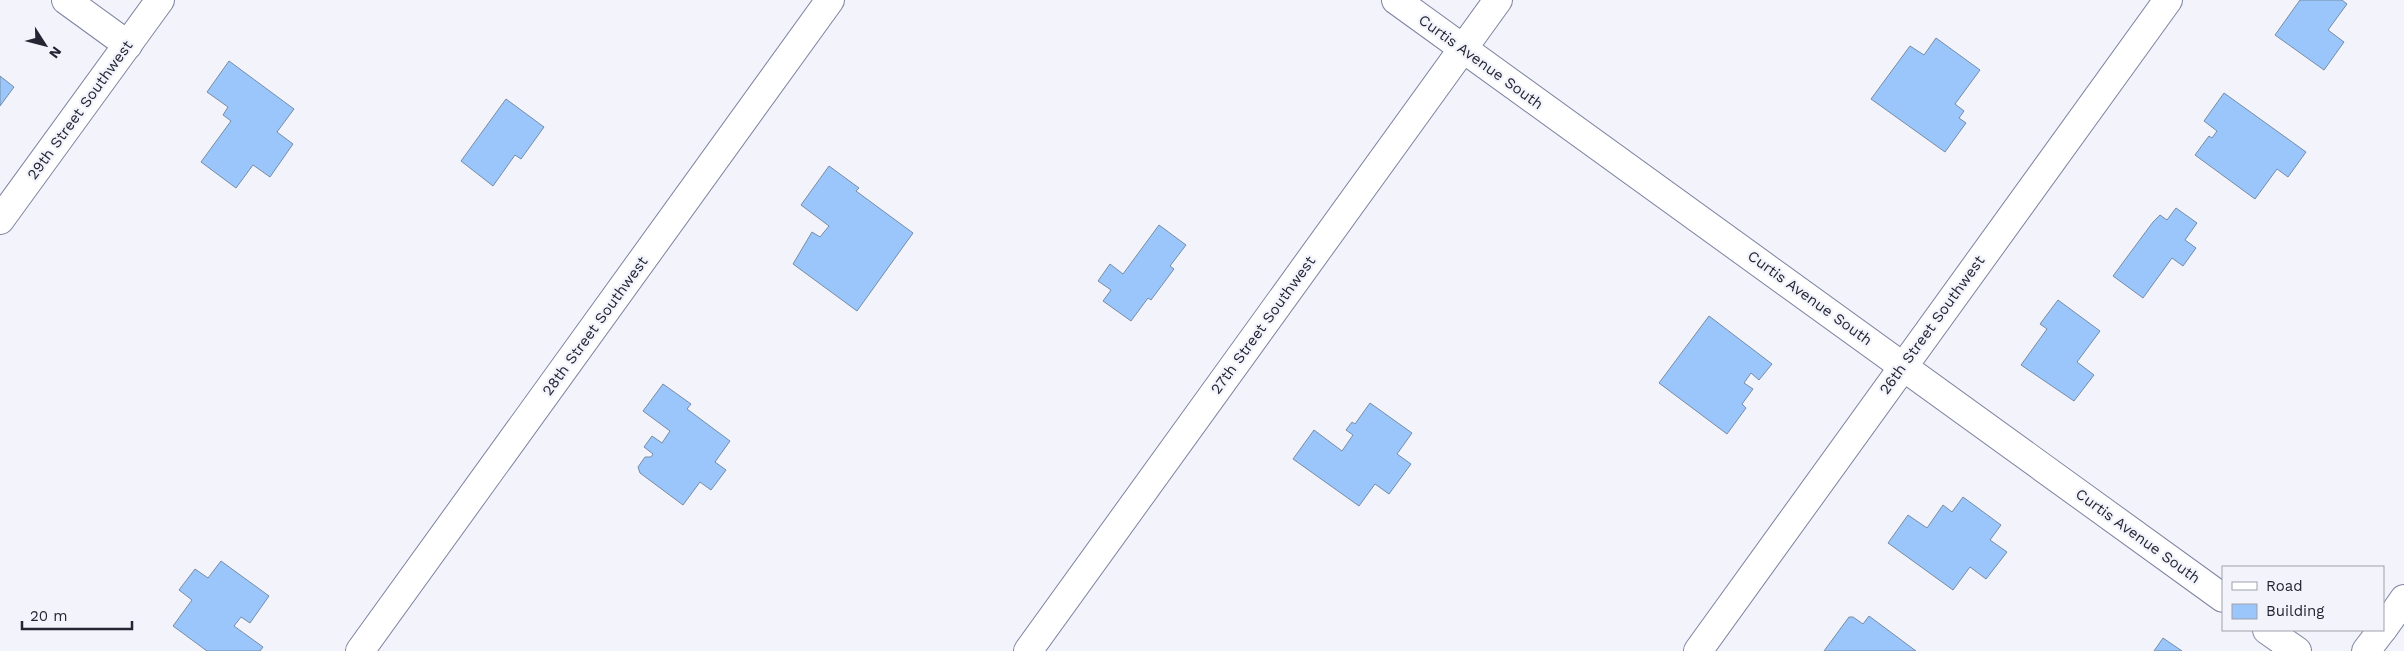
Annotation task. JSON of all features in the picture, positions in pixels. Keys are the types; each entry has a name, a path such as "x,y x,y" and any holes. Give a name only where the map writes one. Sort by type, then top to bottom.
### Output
{"street":[{"path":"66,0 128,45"},
{"name":"29th Street Southwest","path":"0,220 160,0"},
{"name":"28th Street Southwest","path":"360,651 830,0"},
{"name":"Curtis Avenue South","path":"1396,0 2222,597"},
{"name":"27th Street Southwest","path":"1028,651 1498,0"},
{"name":"26th Street Southwest","path":"1698,651 2168,0"},
{"path":"2384,626 2404,599"},
{"path":"2268,631 2296,651"},
{"path":"2366,651 2381,631"}],"building":[{"path":"2300,0 2342,0 2347,4 2328,30 2344,42 2324,70 2275,35"},
{"path":"1936,38 1980,70 1955,104 1964,111 1959,118 1966,123 1945,152 1871,99 1910,46 1924,55"},
{"path":"229,61 294,109 277,132 293,144 270,177 253,165 236,188 201,162 231,121 223,115 228,107 207,92"},
{"path":"0,76 14,87 0,106"},
{"path":"2224,93 2306,152 2288,177 2277,169 2255,199 2195,155 2209,136 2212,138 2217,131 2204,121"},
{"path":"506,99 544,127 521,159 515,155 493,186 461,161"},
{"path":"829,166 859,188 856,191 913,233 857,311 793,264 812,232 820,237 829,226 801,205"},
{"path":"2176,208 2197,223 2185,240 2196,248 2183,266 2172,258 2143,298 2113,276 2153,222 2160,215 2167,220"},
{"path":"1159,225 1186,245 1170,266 1174,269 1151,300 1148,298 1131,321 1103,301 1111,290 1098,281 1110,264 1123,274"},
{"path":"2058,300 2100,331 2077,362 2094,375 2074,401 2021,365 2047,329 2040,324"},
{"path":"1709,316 1772,364 1759,380 1751,373 1744,383 1753,389 1742,404 1746,408 1727,434 1659,383"},
{"path":"663,384 691,404 687,409 730,441 715,462 726,470 711,490 700,482 683,505 640,473 638,467 645,457 651,457 653,454 644,447 652,436 662,443 670,431 643,411"},
{"path":"1370,403 1412,433 1397,454 1411,464 1389,494 1375,484 1359,506 1293,459 1314,430 1342,451 1353,435 1346,430 1352,422 1355,424"},
{"path":"1963,497 2001,525 1990,540 2007,552 1986,579 1970,567 1953,590 1888,543 1908,515 1927,528 1943,505 1952,512"},
{"path":"221,561 269,596 250,623 241,617 234,626 263,647 260,651 207,651 173,626 192,600 179,590 195,569 208,578"},
{"path":"1869,616 1916,651 1824,651 1849,617 1853,617 1863,624"},
{"path":"2163,638 2182,651 2154,651"}]}
